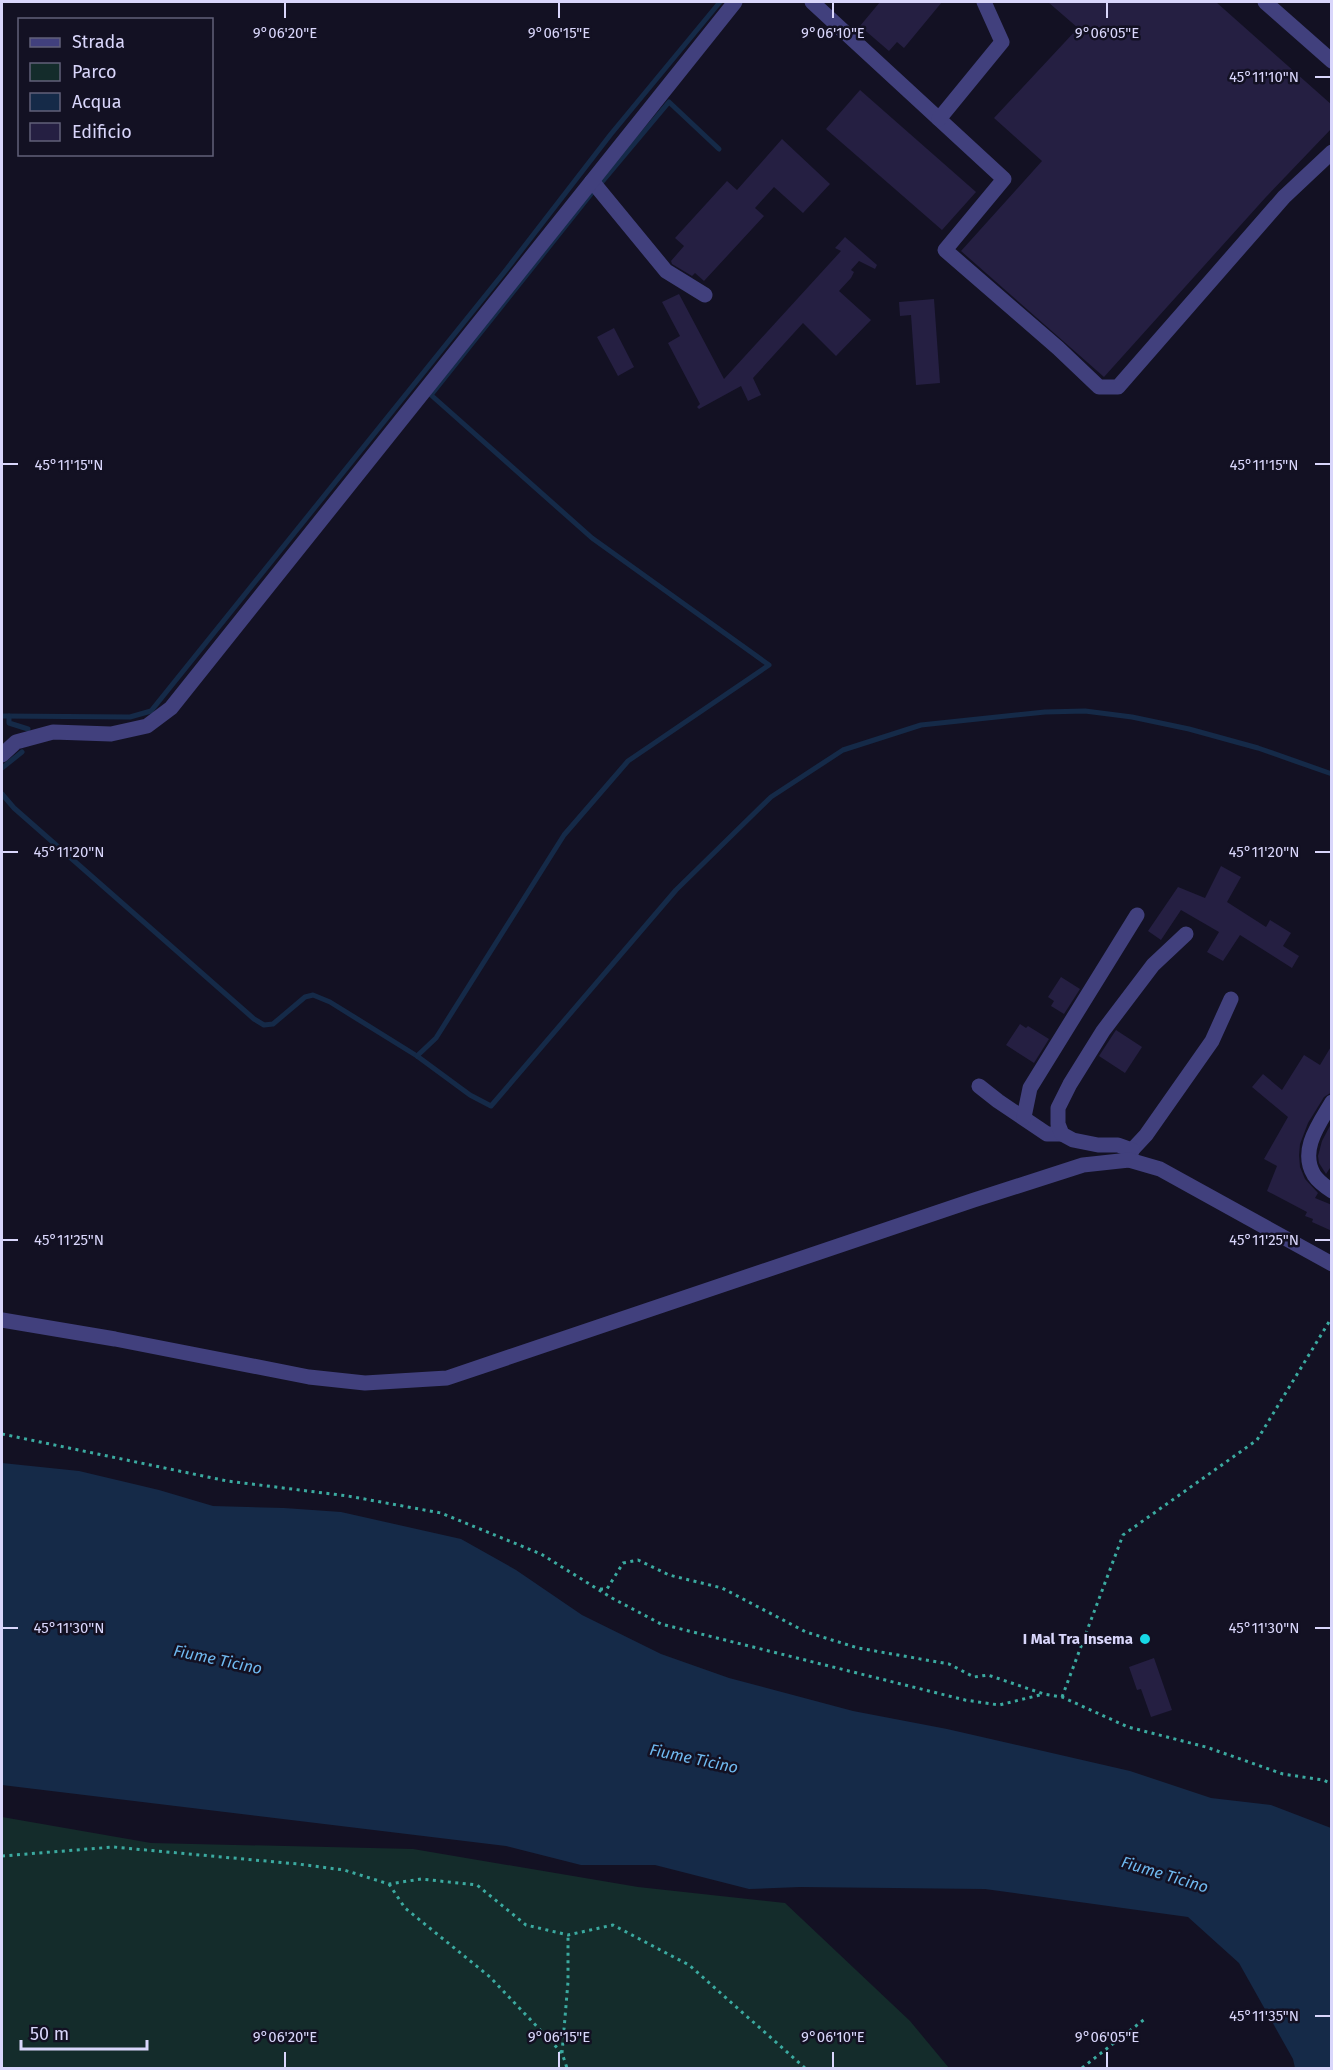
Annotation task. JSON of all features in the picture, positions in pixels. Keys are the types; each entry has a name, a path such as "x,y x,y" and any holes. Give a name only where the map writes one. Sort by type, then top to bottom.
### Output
{"street":[{"path":"2,755 16,742 53,732 111,734 147,726 171,708 735,2"},
{"path":"812,2 1004,179 945,250 1058,348 1099,387 1118,387 1284,197 1332,152"},
{"path":"939,119 1002,42 984,2"},
{"path":"1265,2 1332,61"},
{"path":"592,181 666,271 705,295"},
{"path":"1024,1117 1030,1088 1137,915"},
{"path":"1062,1134 1058,1124 1058,1108 1070,1084 1103,1031 1153,965 1186,934"},
{"path":"2,1320 309,1377 365,1383 447,1378 974,1200 1083,1165 1130,1155 1212,1041 1231,999"},
{"path":"980,1086 1047,1134 1062,1134 1073,1140 1098,1145 1118,1145 1130,1155 1160,1169 1332,1264"},
{"path":"1332,1102 1314,1134 1307,1156 1314,1176 1332,1191"}],"path":[{"path":"1062,1697 1123,1535 1257,1440 1332,1317"},
{"path":"2,1434 227,1481 348,1496 441,1513 541,1554 598,1590 661,1624 965,1700 999,1705 1044,1694"},
{"path":"598,1590 607,1589 623,1563 638,1560 669,1575 722,1588 806,1632 858,1648 949,1664 974,1677 988,1675 1044,1694 1062,1697 1128,1727 1206,1747 1282,1774 1323,1780 1332,1784"},
{"path":"2,1856 113,1847 344,1870 389,1884 421,1879 477,1885 526,1925 568,1935 613,1925 689,1965 805,2068"},
{"path":"389,1884 405,1908 490,1977 562,2053"},
{"path":"567,2068 562,2053 568,1982 568,1935"},
{"path":"1082,2068 1146,2018"}],"green space":[{"path":"2,1817 151,1843 413,1849 638,1887 785,1903 910,2021 949,2068 2,2068"}],"water":[{"name":"Fiume Ticino","path":"2,1463 79,1471 159,1490 213,1506 341,1512 461,1539 516,1570 582,1615 661,1654 729,1678 853,1711 947,1729 1130,1771 1211,1798 1271,1805 1331,1828 1331,2068 1295,2068 1293,2059 1239,1963 1188,1917 985,1889 800,1887 749,1889 655,1865 581,1865 506,1846 2,1785"}],"building":[{"path":"880,2 942,2 904,48 897,42 889,51 860,26"},
{"path":"1048,2 1216,2 1332,105 1332,128 1266,197 1104,377 961,251 1042,161 994,118 1078,28"},
{"path":"860,90 976,192 942,230 826,129"},
{"path":"782,139 830,184 803,213 774,187 755,208 764,216 704,281 695,273 692,276 672,264 671,261 684,246 675,238 727,181 737,190"},
{"path":"845,237 877,265 875,269 859,261 851,270 854,272 851,278 839,291 871,320 836,356 803,323 753,378 761,395 748,401 741,386 699,409 697,407 700,404 668,343 680,336 662,302 679,294 724,379 841,251 835,248"},
{"path":"934,299 940,383 916,385 911,315 900,316 899,302"},
{"path":"614,328 634,367 618,376 597,337"},
{"path":"1221,866 1241,877 1227,902 1266,927 1270,920 1291,933 1283,946 1299,956 1292,968 1240,935 1223,961 1207,952 1219,932 1181,910 1161,940 1148,931 1178,887 1205,898"},
{"path":"1061,977 1080,989 1064,1014 1051,1006 1054,1001 1048,997"},
{"path":"1020,1024 1026,1028 1028,1026 1049,1039 1034,1063 1006,1045"},
{"path":"1116,1030 1142,1047 1125,1073 1099,1056"},
{"path":"1332,1045 1332,1092 1324,1097 1308,1123 1300,1144 1299,1155 1300,1167 1305,1179 1318,1193 1315,1198 1332,1205 1332,1231 1312,1222 1313,1219 1305,1216 1307,1212 1267,1191 1277,1166 1264,1159 1288,1117 1252,1087 1263,1074 1282,1090 1304,1055 1320,1065"},
{"path":"1332,1122 1332,1165 1326,1174 1319,1163 1318,1156 1322,1141"},
{"path":"1154,1658 1172,1710 1151,1717 1141,1689 1137,1690 1129,1667"}],"waterway":[{"path":"2,716 130,717 151,711 506,270 611,134 720,2"},
{"path":"602,182 669,102 719,149"},
{"path":"417,1056 436,1038 564,835 628,761 769,665 592,538 431,395 591,194"},
{"path":"2,794 14,808 254,1019 264,1025 273,1024 305,997 313,995 330,1002 417,1056 470,1095 491,1106 676,890 771,797 843,750 921,725 1045,712 1085,711 1132,717 1189,729 1258,748 1332,774"},
{"path":"9,716 9,723 28,729"},
{"path":"2,768 22,752"}],"place":[{"name":"I Mal Tra Insema","path":"1145,1639"}]}
